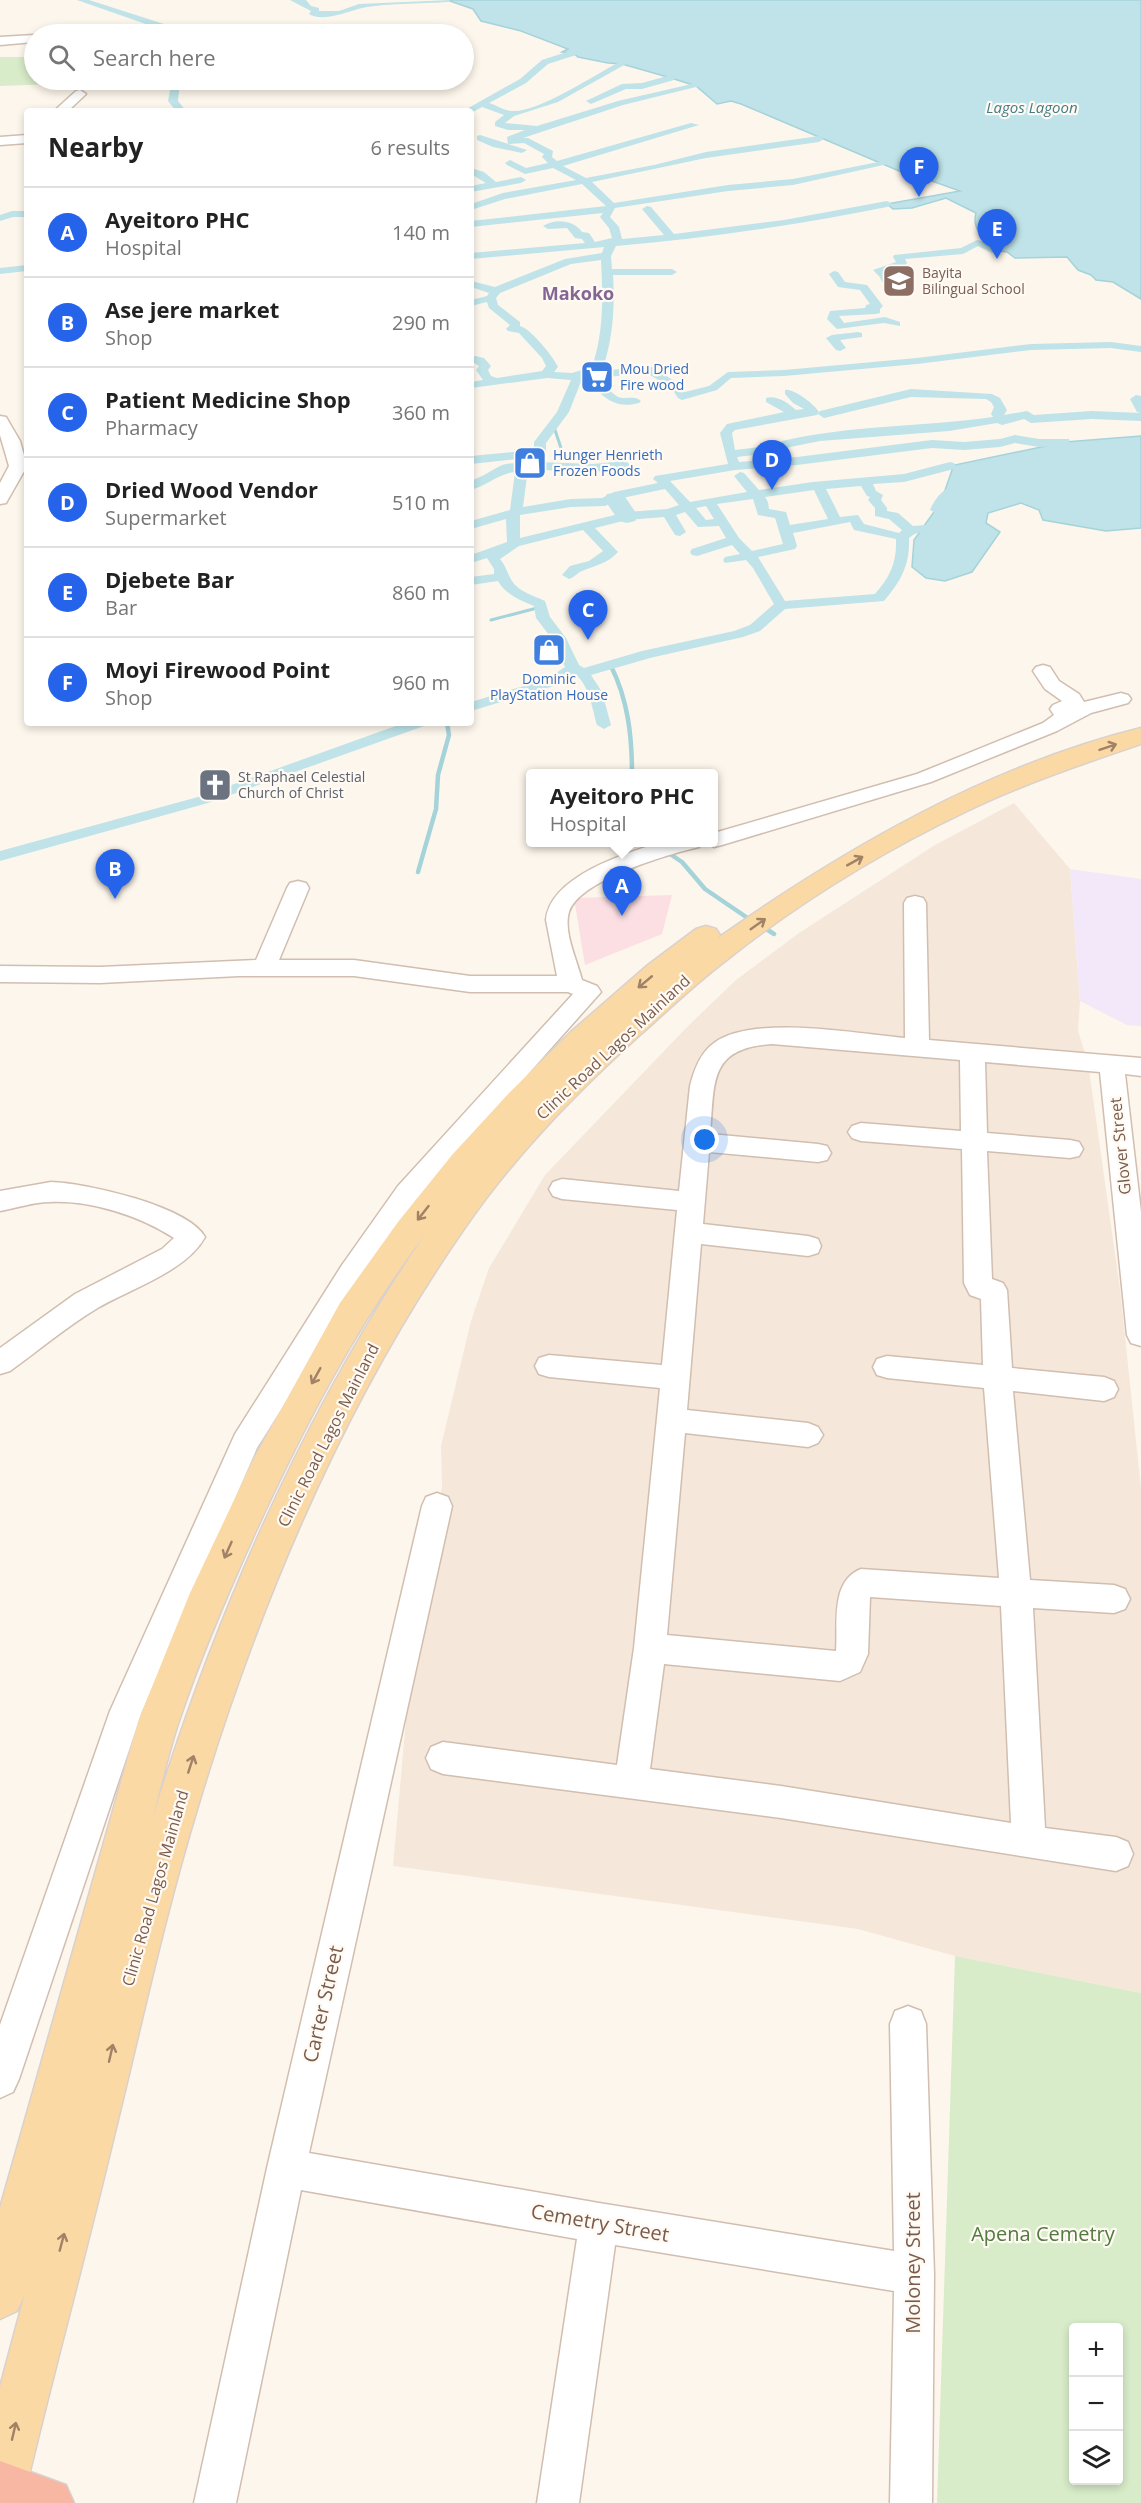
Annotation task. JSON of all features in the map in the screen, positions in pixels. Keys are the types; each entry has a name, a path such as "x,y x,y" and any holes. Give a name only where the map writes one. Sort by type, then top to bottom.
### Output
{"highway":[{"path":"0,2487 48,2503"}],"main road":[{"name":"Clinic Road Lagos Mainland","path":"0,2294 159,1719 190,1636 274,1452 358,1304 403,1239 499,1120 645,981 701,951 794,886 835,851 952,791 1046,751 1141,717"},
{"name":"Clinic Road Lagos Mainland","path":"794,886 848,865 937,817 1022,778 1141,736"},
{"name":"Clinic Road Lagos Mainland","path":"0,2487 98,2108 137,1944 176,1812 211,1706 244,1615 278,1535 314,1458 358,1373 400,1299 454,1218 510,1147 562,1091 701,951"}],"street":[{"path":"0,41 24,40"},
{"path":"64,108 80,94"},
{"path":"0,141 24,140"},
{"path":"0,422 12,441 18,466 0,499"},
{"path":"1043,671 1052,685 1072,698 1074,703 1060,709 1065,716"},
{"path":"718,839 935,775 1050,727 1065,716 1095,704 1121,699"},
{"path":"571,984 558,925 561,902 576,887 592,878 656,851 672,847"},
{"path":"264,968 298,888"},
{"path":"915,903 917,1048"},
{"path":"0,974 100,975 264,968 354,968 470,984 571,984 589,992 407,1193 352,1272 245,1443 126,1711 0,2079"},
{"path":"631,1782 650,1648 696,1142 705,1071 721,1049 736,1041 756,1036 787,1036 1141,1067"},
{"path":"972,1053 978,1283 980,1288 993,1290 995,1300 998,1378 1016,1593 1029,1842"},
{"name":"Glover Street","path":"1112,1065 1137,1270 1141,1335"},
{"path":"861,1132 1070,1149"},
{"path":"696,1142 818,1153"},
{"path":"562,1189 691,1202"},
{"path":"0,1201 51,1191 90,1195 179,1227 192,1237 172,1256 86,1302 0,1363"},
{"path":"688,1232 808,1246"},
{"path":"549,1366 675,1378"},
{"path":"887,1367 1104,1389"},
{"path":"671,1420 808,1435"},
{"name":"Carter Street","path":"215,2503 286,2168 437,1506"},
{"path":"650,1648 840,1666 849,1662 852,1654 855,1591 861,1583 1114,1599"},
{"path":"443,1758 792,1804 1116,1854"},
{"name":"Moloney Street","path":"908,2024 915,2274 911,2503"},
{"name":"Cemetry Street","path":"286,2168 599,2223 915,2274"},
{"path":"558,2503 599,2223"}],"shaded area":[{"path":"1014,803 1070,869 1080,1001 1078,1031 1088,1062 1120,1289 1141,1488 1141,1993 955,1956 858,1929 393,1866 415,1618 427,1580 442,1486 441,1446 471,1321 489,1268 545,1175 689,1025 736,980 799,933 935,845"},
{"path":"1070,869 1141,879 1141,1026 1127,1025 1080,1001"},
{"path":"672,895 662,934 585,965 574,898"}],"green space":[{"path":"0,57 24,57 24,85 0,86"},
{"name":"Apena Cemetry","path":"955,1956 1141,1993 1141,2503 937,2503"}],"water":[{"name":"Lagos Lagoon","path":"447,0 1141,0 1141,299 1113,282 1096,280 1091,275 1078,270 1067,257 1015,258 1007,252 992,250 996,244 986,240 979,233 975,223 976,213 946,198 912,208 893,209 887,204 960,191 929,180 918,179 741,104 731,101 717,104 696,86 622,64 562,52 568,49 521,31 481,21 473,9"},
{"path":"1141,436 1141,528 1106,531 1043,520 1039,510 1021,503 988,513 986,523 1000,532 972,572 945,581 926,578 912,567 914,540 941,502 952,470 950,466 1065,442"}],"waterway":[{"path":"81,0 155,24"},
{"path":"294,0 303,2 308,8 316,10 313,14 340,13 359,6 447,0"},
{"path":"474,108 523,81 545,62 573,53"},
{"path":"511,114 526,111 568,94 622,64"},
{"path":"591,101 625,86 642,86 671,78"},
{"path":"537,129 621,103 696,86"},
{"path":"175,90 173,101 179,108"},
{"path":"483,104 511,114"},
{"path":"511,114 498,124 537,129"},
{"path":"555,165 694,125"},
{"path":"537,129 510,139 511,142 525,140 550,153 547,157 555,165"},
{"path":"480,138 496,145 522,150"},
{"path":"584,181 654,168 706,155 819,139"},
{"path":"510,163 525,171 555,165"},
{"path":"612,206 728,188 793,182 883,164"},
{"path":"555,165 584,181"},
{"path":"474,172 481,174 494,185"},
{"path":"494,185 521,180"},
{"path":"474,206 503,196 584,181"},
{"path":"584,181 612,206"},
{"path":"474,188 494,185"},
{"path":"671,237 784,223 887,204"},
{"path":"612,206 605,217 614,227 617,239 613,243"},
{"path":"474,224 609,209"},
{"path":"647,209 671,237"},
{"path":"0,218 12,214 24,214"},
{"path":"548,226 570,226 577,231 579,236 585,235 591,244"},
{"path":"613,243 671,237"},
{"path":"474,256 613,243"},
{"path":"606,256 613,243"},
{"path":"889,285 884,274 878,270 896,267 902,263 898,257 963,251 977,243 986,245 992,250"},
{"path":"496,291 569,261 606,256"},
{"path":"597,369 602,354 609,303 606,256"},
{"path":"0,271 24,268"},
{"path":"608,272 672,272"},
{"path":"834,274 842,285 863,287 878,306 870,307 876,311 834,313 833,319 841,327 885,320 896,324"},
{"path":"474,285 496,291"},
{"path":"491,298 496,291"},
{"path":"474,302 491,298"},
{"path":"491,298 493,306 516,324 512,329 523,330 550,361 552,367 548,374"},
{"path":"840,348 832,338 858,335"},
{"path":"597,369 607,374 649,369 676,387 682,396 713,388 728,375 784,373 917,361 1031,347 1111,345 1141,349"},
{"path":"474,359 480,360 485,366 482,370 487,378 494,381"},
{"path":"540,453 540,442 552,430 563,412 577,377 597,369"},
{"path":"548,374 566,377 597,369"},
{"path":"597,369 594,380 608,395 616,400 635,401"},
{"path":"474,385 548,374"},
{"path":"789,392 797,401 812,410 809,411"},
{"path":"824,414 911,393 988,396 996,400 1001,410 998,410 997,414 1001,419"},
{"path":"1141,400 1136,399 1141,409"},
{"path":"770,400 783,405 793,414"},
{"path":"793,414 809,411"},
{"path":"809,411 813,412"},
{"path":"730,454 726,433 731,427 793,414"},
{"path":"1001,419 1027,415 1031,419 1092,415 1141,417"},
{"path":"730,454 780,448 786,444 820,437 949,427 1001,419"},
{"path":"554,427 561,448"},
{"path":"659,479 735,466 797,461 932,444 964,446 1000,443 1015,439 1039,443 1065,442"},
{"path":"474,460 540,453"},
{"path":"525,465 540,453"},
{"path":"730,454 734,464"},
{"path":"522,468 525,465"},
{"path":"525,465 593,468 625,465"},
{"path":"756,495 813,486 904,478 950,466"},
{"path":"474,485 496,475 503,469 522,468"},
{"path":"516,512 522,468"},
{"path":"740,476 756,495"},
{"path":"663,481 668,485"},
{"path":"866,483 871,493 877,495 874,500 881,508 880,513 893,516 910,530"},
{"path":"516,512 571,503 605,502 618,495 668,485"},
{"path":"668,485 688,507"},
{"path":"818,486 835,520"},
{"path":"902,537 915,529 942,527 948,523 954,516 936,510 942,497 961,488 967,489"},
{"path":"688,507 756,495"},
{"path":"749,556 790,546 781,515 763,512 762,502 756,495"},
{"path":"615,499 627,516"},
{"path":"710,503 722,522"},
{"path":"668,513 688,507"},
{"path":"688,507 703,524 722,522"},
{"path":"474,524 516,512"},
{"path":"514,543 512,516 516,512"},
{"path":"514,543 627,516 668,513"},
{"path":"668,513 680,532"},
{"path":"786,530 853,518 859,527 902,537"},
{"path":"722,522 734,540"},
{"path":"569,575 575,569 594,564 611,552 587,527"},
{"path":"781,605 879,598 899,570 903,547 902,537"},
{"path":"697,552 734,540"},
{"path":"734,540 749,556"},
{"path":"501,569 493,558 514,543"},
{"path":"474,558 504,548"},
{"path":"730,560 749,556"},
{"path":"749,556 759,566 781,605"},
{"path":"474,581 501,577 501,569"},
{"path":"501,569 506,584 522,596 540,604 543,618 559,638 573,668"},
{"path":"583,673 647,654 738,634 755,628 781,605"},
{"path":"491,620 541,607"},
{"path":"611,666 628,718 632,769"},
{"path":"474,706 552,682 573,668"},
{"path":"573,668 583,673"},
{"path":"583,673 595,692 604,725"},
{"path":"0,856 203,800 410,726"},
{"path":"418,872 436,809 438,775 449,735 448,726"},
{"path":"667,852 682,862 705,889 752,921"},
{"path":"763,927 774,934"}],"place":[{"name":"Moyi Firewood Point","path":"919,197"},
{"name":"Djebete Bar","path":"997,259"},
{"name":"Bayita Bilingual School","path":"899,281"},
{"name":"Mou Dried Fire wood","path":"597,377"},
{"name":"Hunger Henrieth Frozen Foods","path":"530,463"},
{"name":"Dried Wood Vendor","path":"772,490"},
{"name":"Patient Medicine Shop","path":"588,640"},
{"name":"Dominic PlayStation House","path":"549,650"},
{"name":"St Raphael Celestial Church of Christ","path":"215,785"},
{"name":"Ase jere market","path":"115,899"},
{"name":"Ayeitoro PHC","path":"622,916"}],"district":[{"name":"Makoko","path":"578,294"}]}
